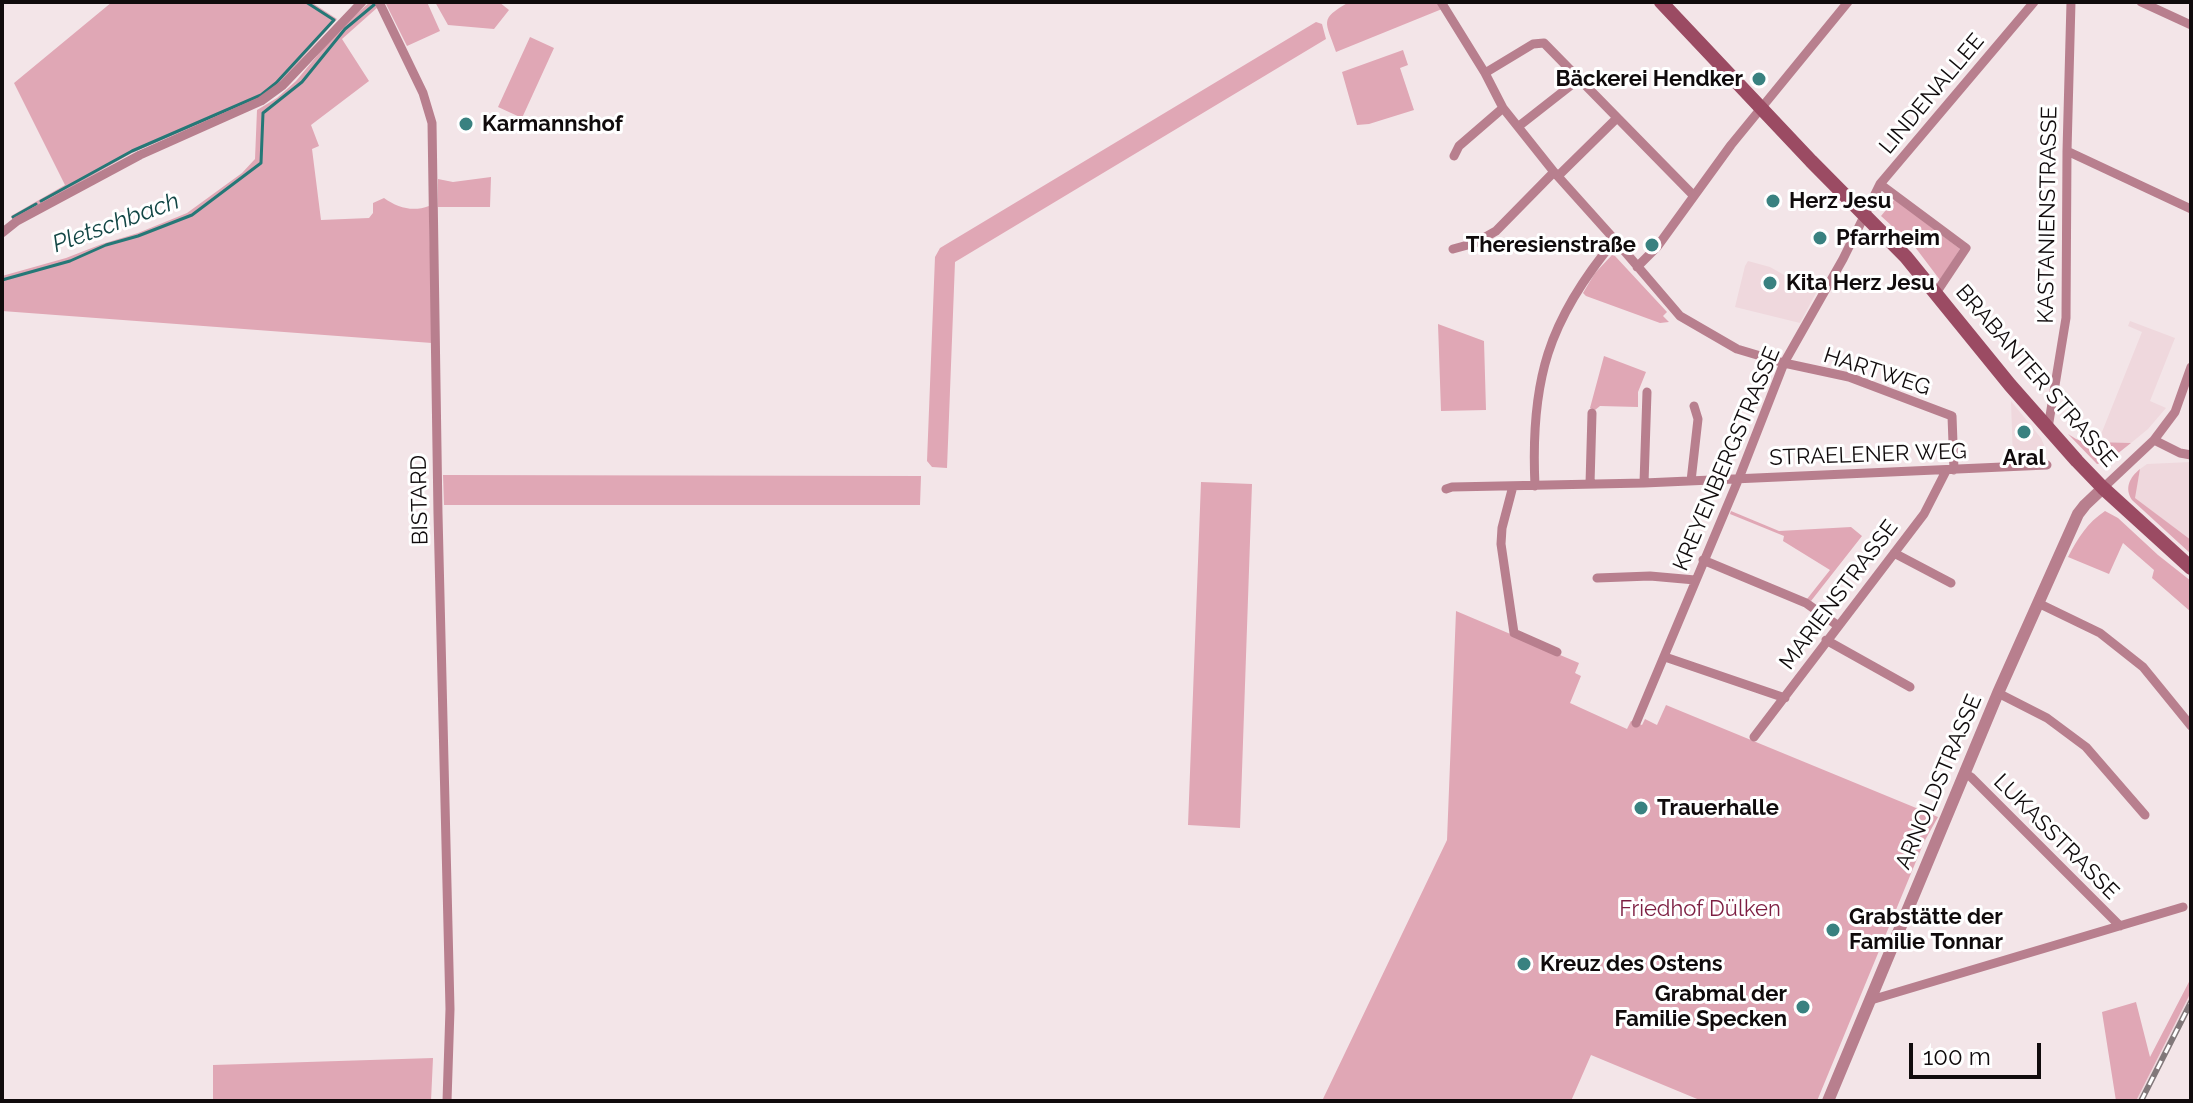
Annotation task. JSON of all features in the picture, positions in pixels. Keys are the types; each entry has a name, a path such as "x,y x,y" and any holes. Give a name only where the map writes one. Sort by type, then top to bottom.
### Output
{"main road":[{"name":"BRABANTER STRASSE","path":"1661,2 1906,257 2048,428 2103,488 2191,568"}],"street":[{"path":"2,233 17,221 140,155 261,101 283,85 362,2"},
{"name":"BISTARD","path":"379,2 423,93 432,123 450,1009 447,1101"},
{"path":"1441,2 1503,108 1556,174 1680,316 1737,349 1784,363"},
{"path":"1637,267 1657,247 1761,108 1848,2"},
{"name":"LINDENALLEE","path":"1864,214 1880,184 2034,2"},
{"name":"KASTANIENSTRASSE","path":"2048,428 2066,318 2071,2"},
{"path":"2141,2 2191,25"},
{"path":"1485,73 1533,44 1544,43 1694,196"},
{"path":"1519,126 1579,79"},
{"path":"1454,156 1459,146 1503,108"},
{"path":"1453,249 1475,243 1496,231 1617,118"},
{"path":"2067,151 2191,209"},
{"name":"BRABANTER STRASSE","path":"1880,184 1966,248 1936,293"},
{"name":"KREYENBERGSTRASSE","path":"1636,723 1784,363 1843,259 1864,214"},
{"path":"1535,486 1535,416 1549,347 1575,295 1615,240"},
{"name":"HARTWEG","path":"1784,363 1849,377 1952,416 1950,470"},
{"path":"2103,488 2154,440 2175,412 2191,367"},
{"path":"1644,483 1647,392"},
{"path":"1691,481 1698,419 1694,406"},
{"path":"1590,484 1592,413"},
{"path":"2154,440 2191,455"},
{"name":"STRAELENER WEG","path":"1446,489 2047,465"},
{"name":"MARIENSTRASSE","path":"1754,737 1924,514 1950,470"},
{"path":"1513,486 1501,544 1514,633 1557,652"},
{"name":"ARNOLDSTRASSE","path":"1828,1101 2038,603 2078,514 2103,488"},
{"path":"1894,553 1951,583"},
{"path":"1703,560 1806,603 1837,625"},
{"path":"1597,578 1650,576 1695,580"},
{"path":"2038,603 2100,633 2143,667 2191,726"},
{"path":"1826,640 1910,687"},
{"path":"1665,657 1785,698"},
{"path":"1998,693 2047,718 2086,747 2145,815"},
{"name":"LUKASSTRASSE","path":"1965,774 2120,926"},
{"path":"1871,1000 2183,907"}],"shaded area":[{"name":"Kita Herz Jesu","path":"1748,261 1770,267 1816,293 1800,323 1735,307"},
{"path":"2130,321 2175,338 2150,401 2166,408 2131,443 2098,442 2142,332 2128,326"},
{"path":"2011,401 2041,438 2043,452 2038,457 2013,461"},
{"path":"2191,462 2191,540 2134,498 2140,469 2147,464"},
{"path":"2191,992 2191,1009 2144,1101 2136,1101"}],"green space":[{"path":"112,2 311,2 337,19 278,85 260,98 132,153 13,220 11,216 65,185 14,83"},
{"path":"370,2 375,2 378,7 342,39 369,81 311,125 319,146 312,149 321,220 369,218 373,213 373,203 384,198 406,208 429,206 432,343 2,311 2,276 66,258 187,213 242,173 255,159 257,110 296,81 341,27"},
{"path":"385,2 427,2 440,31 407,46"},
{"path":"435,2 499,2 509,10 494,29 448,25"},
{"path":"1349,2 1438,2 1442,9 1336,52 1327,22 1332,13"},
{"path":"1316,22 1322,24 1326,39 955,262 947,468 932,467 927,461 935,257 940,248"},
{"path":"530,37 554,48 522,118 498,107"},
{"path":"1403,50 1408,65 1400,68 1414,110 1357,125 1342,72"},
{"path":"491,177 490,207 438,207 438,179 453,182"},
{"path":"1895,199 1960,249 1940,280 1915,247 1881,216"},
{"path":"1612,255 1667,312 1663,316 1669,322 1660,323 1583,293 1595,273"},
{"path":"1438,324 1484,341 1486,410 1441,411"},
{"path":"1604,356 1646,372 1638,392 1638,407 1590,408"},
{"path":"2068,434 2096,446 2098,442 2131,443 2107,462 2097,464"},
{"path":"2140,469 2135,498 2191,540 2191,554 2132,500 2129,483"},
{"path":"443,475 921,476 920,505 444,505"},
{"path":"1201,482 1252,484 1240,828 1188,825"},
{"path":"1731,511 1779,531 1851,527 1862,536 1811,601 1807,599 1830,570 1783,541 1784,536 1730,514"},
{"path":"2105,511 2118,518 2191,581 2191,612 2152,578 2154,570 2123,543 2109,574 2068,557 2084,531"},
{"name":"Friedhof Dülken","path":"1456,611 1579,663 1575,673 1581,676 1570,703 1627,729 1631,721 1642,725 1645,719 1657,725 1666,705 1938,817 1924,842 1817,1101 1702,1101 1591,1055 1571,1101 1322,1101 1447,840"},
{"path":"2191,978 2191,992 2136,1101 2116,1101 2102,1012 2136,1002 2150,1057"},
{"path":"433,1058 431,1101 213,1101 213,1065"}],"waterway":[{"path":"41,201 132,151 261,95 334,20 306,2"},
{"name":"Pletschbach","path":"2,280 70,261 192,215 261,163 263,113 302,82 345,29 375,4"},
{"path":"13,217 36,204"}],"railway":[{"path":"2141,1101 2191,1002"}],"place":[{"name":"Bäckerei Hendker","path":"1759,79"},
{"name":"Karmannshof","path":"466,124"},
{"name":"Herz Jesu","path":"1773,201"},
{"name":"Pfarrheim","path":"1820,238"},
{"name":"Theresienstraße","path":"1652,245"},
{"name":"Kita Herz Jesu","path":"1770,283"},
{"name":"Aral","path":"2024,432"},
{"name":"Trauerhalle","path":"1641,808"},
{"name":"Grabstätte der Familie Tonnar","path":"1833,930"},
{"name":"Kreuz des Ostens","path":"1524,964"},
{"name":"Grabmal der Familie Specken","path":"1803,1007"}]}
